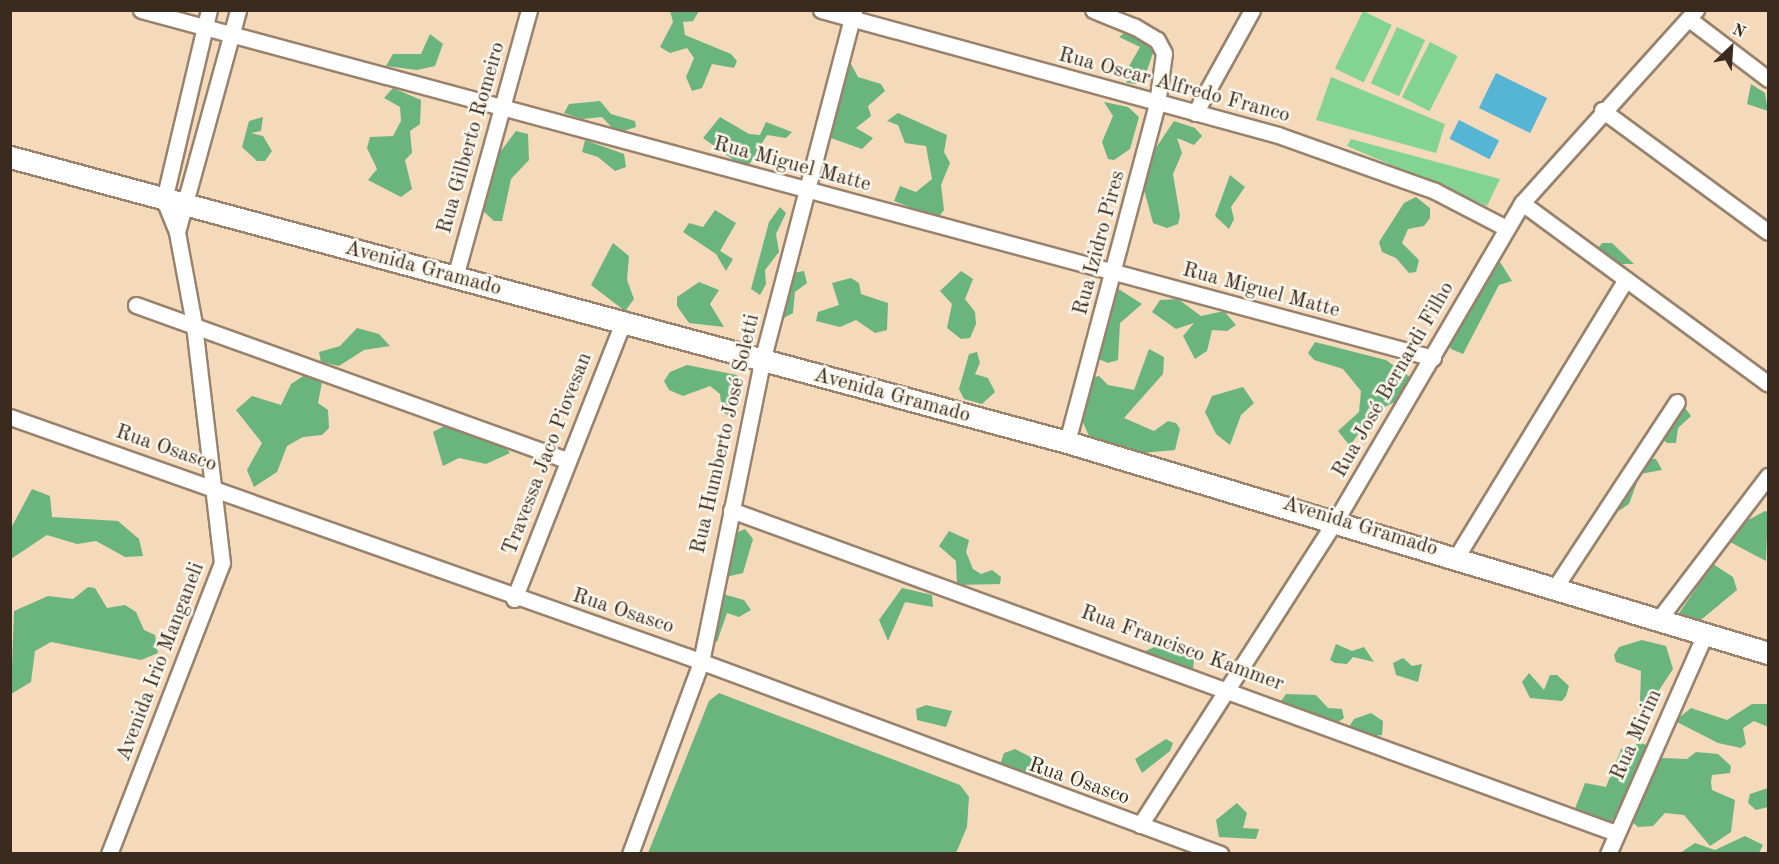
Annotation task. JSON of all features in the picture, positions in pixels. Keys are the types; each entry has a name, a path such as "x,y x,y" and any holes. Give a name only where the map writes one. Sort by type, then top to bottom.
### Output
{"street":[{"name":"Rua Miguel Matte","path":"141,10 503,106 809,192 1433,358"},
{"path":"164,200 209,10"},
{"path":"177,232 188,205 238,10"},
{"name":"Rua Gilberto Romeiro","path":"455,277 529,10"},
{"name":"Rua Oscar Alfredo Franco","path":"821,10 853,15 1359,162 1506,228"},
{"name":"Rua Izidro Pires","path":"1067,442 1115,274 1157,104 1164,53 1157,40 1135,27 1093,10"},
{"path":"1195,113 1252,10"},
{"name":"Rua Humberto José Soletti","path":"630,854 701,662 762,361 809,192 853,15"},
{"path":"1693,15 1768,79"},
{"name":"Rua José Bernardi Filho","path":"1140,825 1231,688 1336,520 1522,203 1602,110 1693,15"},
{"path":"1602,110 1768,232"},
{"name":"Avenida Gramado","path":"10,157 455,277 622,325 1067,442 1457,556 1768,653"},
{"name":"Avenida Irio Manganeli","path":"109,854 222,563 194,324 177,232 164,200"},
{"path":"1522,203 1768,384"},
{"path":"1457,556 1626,279"},
{"path":"136,305 567,459"},
{"name":"Travessa Jaco Piovesan","path":"514,599 567,459 622,325"},
{"path":"1556,586 1677,402"},
{"name":"Rua Osasco","path":"10,417 215,488 514,599 701,662 1220,854"},
{"path":"1659,619 1768,476"},
{"name":"Rua Francisco Kammer","path":"731,510 1231,688 1616,833"},
{"name":"Rua Mirim","path":"1608,854 1705,634"}],"green space":[{"path":"670,11 699,11 693,21 683,22 685,35 731,54 737,61 734,68 712,64 702,88 692,91 686,77 694,58 687,48 670,53 660,47 673,22"},
{"path":"1363,11 1392,25 1364,83 1335,69"},
{"path":"1397,27 1425,40 1399,96 1371,83"},
{"path":"1128,30 1151,44 1153,53 1144,79 1135,84 1127,83 1124,75 1140,47 1119,37"},
{"path":"430,34 443,44 435,66 417,70 386,66 393,54 421,54"},
{"path":"1430,42 1458,56 1429,111 1402,97"},
{"path":"850,62 858,77 881,84 885,91 868,106 871,116 856,128 873,138 862,149 828,137"},
{"path":"1331,77 1445,124 1436,153 1316,120"},
{"path":"1751,84 1765,93 1768,111 1747,104"},
{"path":"393,88 421,100 420,124 410,131 412,153 405,160 412,189 401,197 368,180 377,169 367,148 370,137 393,136 401,121 400,107 384,98"},
{"path":"600,101 611,114 635,121 636,127 617,133 602,117 582,119 564,113 569,104"},
{"path":"1104,102 1128,107 1139,117 1130,149 1114,160 1108,159 1102,142 1113,116"},
{"path":"898,113 947,135 944,152 950,163 941,185 944,210 938,218 894,201 900,186 916,192 932,179 926,146 905,143 898,125 887,121"},
{"path":"263,117 261,131 251,133 263,136 272,151 265,161 257,161 242,147 249,121"},
{"path":"720,117 749,134 760,135 766,122 792,132 786,138 767,135 749,165 742,166 703,138"},
{"path":"1174,121 1195,128 1202,136 1194,145 1177,138 1182,153 1173,174 1180,216 1178,224 1167,228 1153,223 1143,186 1147,161"},
{"path":"516,131 528,134 529,160 511,179 502,221 494,221 481,209 494,160"},
{"path":"1351,139 1500,179 1487,206 1347,146"},
{"path":"585,140 624,154 626,167 615,171 598,157 582,152"},
{"path":"1230,175 1245,187 1231,207 1234,219 1229,229 1215,216"},
{"path":"1416,197 1430,208 1430,218 1424,226 1408,229 1402,243 1419,260 1416,272 1409,273 1396,258 1382,252 1379,242 1404,203"},
{"path":"780,207 786,213 776,234 779,252 765,270 766,284 760,295 751,289 769,222"},
{"path":"715,210 736,223 720,251 733,259 726,271 716,254 683,232 689,223 703,227"},
{"path":"613,243 629,256 627,280 634,299 625,311 591,285"},
{"path":"1602,243 1612,243 1634,264 1604,264 1596,251"},
{"path":"1500,262 1512,281 1499,285 1463,354 1451,349 1448,342"},
{"path":"804,271 807,283 795,292 793,313 780,320 792,273"},
{"path":"961,271 973,279 965,299 975,312 976,324 970,338 961,339 947,328 952,304 940,291"},
{"path":"851,278 859,283 861,294 888,303 887,330 875,333 856,320 840,327 816,321 818,312 839,305 832,283"},
{"path":"699,282 719,290 710,304 724,327 689,323 677,306 677,297"},
{"path":"1117,288 1142,304 1120,323 1118,360 1108,363 1096,358"},
{"path":"1178,299 1201,316 1224,311 1236,325 1227,331 1212,330 1207,351 1195,359 1183,336 1194,323 1176,329 1152,312 1160,300"},
{"path":"357,328 379,334 390,346 364,350 339,366 321,362 319,352 340,346"},
{"path":"1315,342 1386,360 1410,377 1399,400 1372,413 1350,446 1338,431 1359,412 1361,391 1343,369 1314,360 1308,353"},
{"path":"1149,349 1164,357 1163,374 1124,418 1154,431 1168,421 1176,423 1180,429 1175,450 1132,454 1089,436 1082,420 1090,378 1099,376 1108,385 1134,390"},
{"path":"977,352 980,363 975,374 988,378 995,392 982,404 964,399 959,389 969,354"},
{"path":"687,365 737,375 741,385 730,416 722,412 720,394 710,386 683,396 669,390 664,381 670,372"},
{"path":"308,373 322,382 318,403 328,410 329,428 322,435 303,437 287,446 277,472 254,487 247,470 262,443 236,410 252,396 281,405 291,384"},
{"path":"1243,387 1254,403 1241,415 1230,445 1216,434 1205,412 1212,396"},
{"path":"1680,401 1691,416 1678,428 1676,443 1667,443 1660,437"},
{"path":"450,423 500,440 510,453 486,464 459,458 443,466 433,432"},
{"path":"1640,457 1656,459 1662,470 1640,474 1629,504 1608,518 1624,498"},
{"path":"32,489 50,496 52,517 118,521 139,539 143,556 125,557 96,541 77,544 47,535 11,559 11,528"},
{"path":"1765,511 1768,512 1766,561 1730,542 1748,520"},
{"path":"745,529 753,539 743,573 722,578 733,534"},
{"path":"949,531 969,540 966,552 973,569 981,574 992,570 1001,577 1000,584 957,585 956,561 939,546"},
{"path":"1713,564 1733,577 1737,590 1696,624 1677,616"},
{"path":"88,587 95,588 107,608 125,605 136,612 144,630 155,635 158,653 141,660 51,642 35,651 31,682 11,694 14,611 48,596 73,599"},
{"path":"902,588 932,595 933,607 905,602 888,641 879,620"},
{"path":"723,594 744,600 751,610 739,617 727,613 717,642 712,639 717,595"},
{"path":"1642,640 1666,646 1673,669 1648,707 1640,701 1641,671 1616,662 1614,655 1619,647"},
{"path":"1163,643 1194,660 1193,669 1141,653"},
{"path":"1336,644 1352,651 1364,647 1374,662 1353,657 1347,664 1335,663 1330,660"},
{"path":"1403,658 1412,666 1422,664 1418,682 1396,675 1393,663"},
{"path":"1529,673 1544,690 1550,675 1557,675 1569,686 1566,696 1562,701 1530,698 1522,682"},
{"path":"719,693 960,785 969,797 967,827 956,853 648,853 709,701"},
{"path":"1286,694 1316,695 1328,708 1342,709 1344,718 1334,725 1300,708 1285,709 1281,701"},
{"path":"1752,704 1768,704 1768,727 1754,721 1743,728 1746,744 1741,748 1718,743 1675,721 1691,708 1727,720"},
{"path":"926,705 952,711 946,727 917,720 916,709"},
{"path":"1371,713 1383,721 1382,735 1365,737 1347,730 1354,719"},
{"path":"1166,739 1173,743 1170,751 1142,773 1135,759"},
{"path":"1641,743 1649,746 1611,823 1605,827 1572,816 1585,783 1606,787 1621,749"},
{"path":"1015,749 1046,765 1044,777 1013,773 1000,765 1004,753"},
{"path":"1696,752 1718,754 1731,766 1730,773 1712,775 1711,782 1712,790 1735,800 1731,832 1710,846 1684,815 1665,813 1653,826 1638,827 1628,818 1652,766 1662,758 1687,759"},
{"path":"1768,788 1768,807 1756,810 1748,803 1750,794"},
{"path":"1237,803 1247,813 1243,828 1259,829 1256,839 1219,837 1216,820"},
{"path":"1745,836 1763,845 1759,853 1680,853 1695,843 1715,850"}],"water":[{"path":"1496,73 1547,98 1530,133 1479,108"},
{"path":"1459,120 1499,140 1490,159 1449,139"}]}
